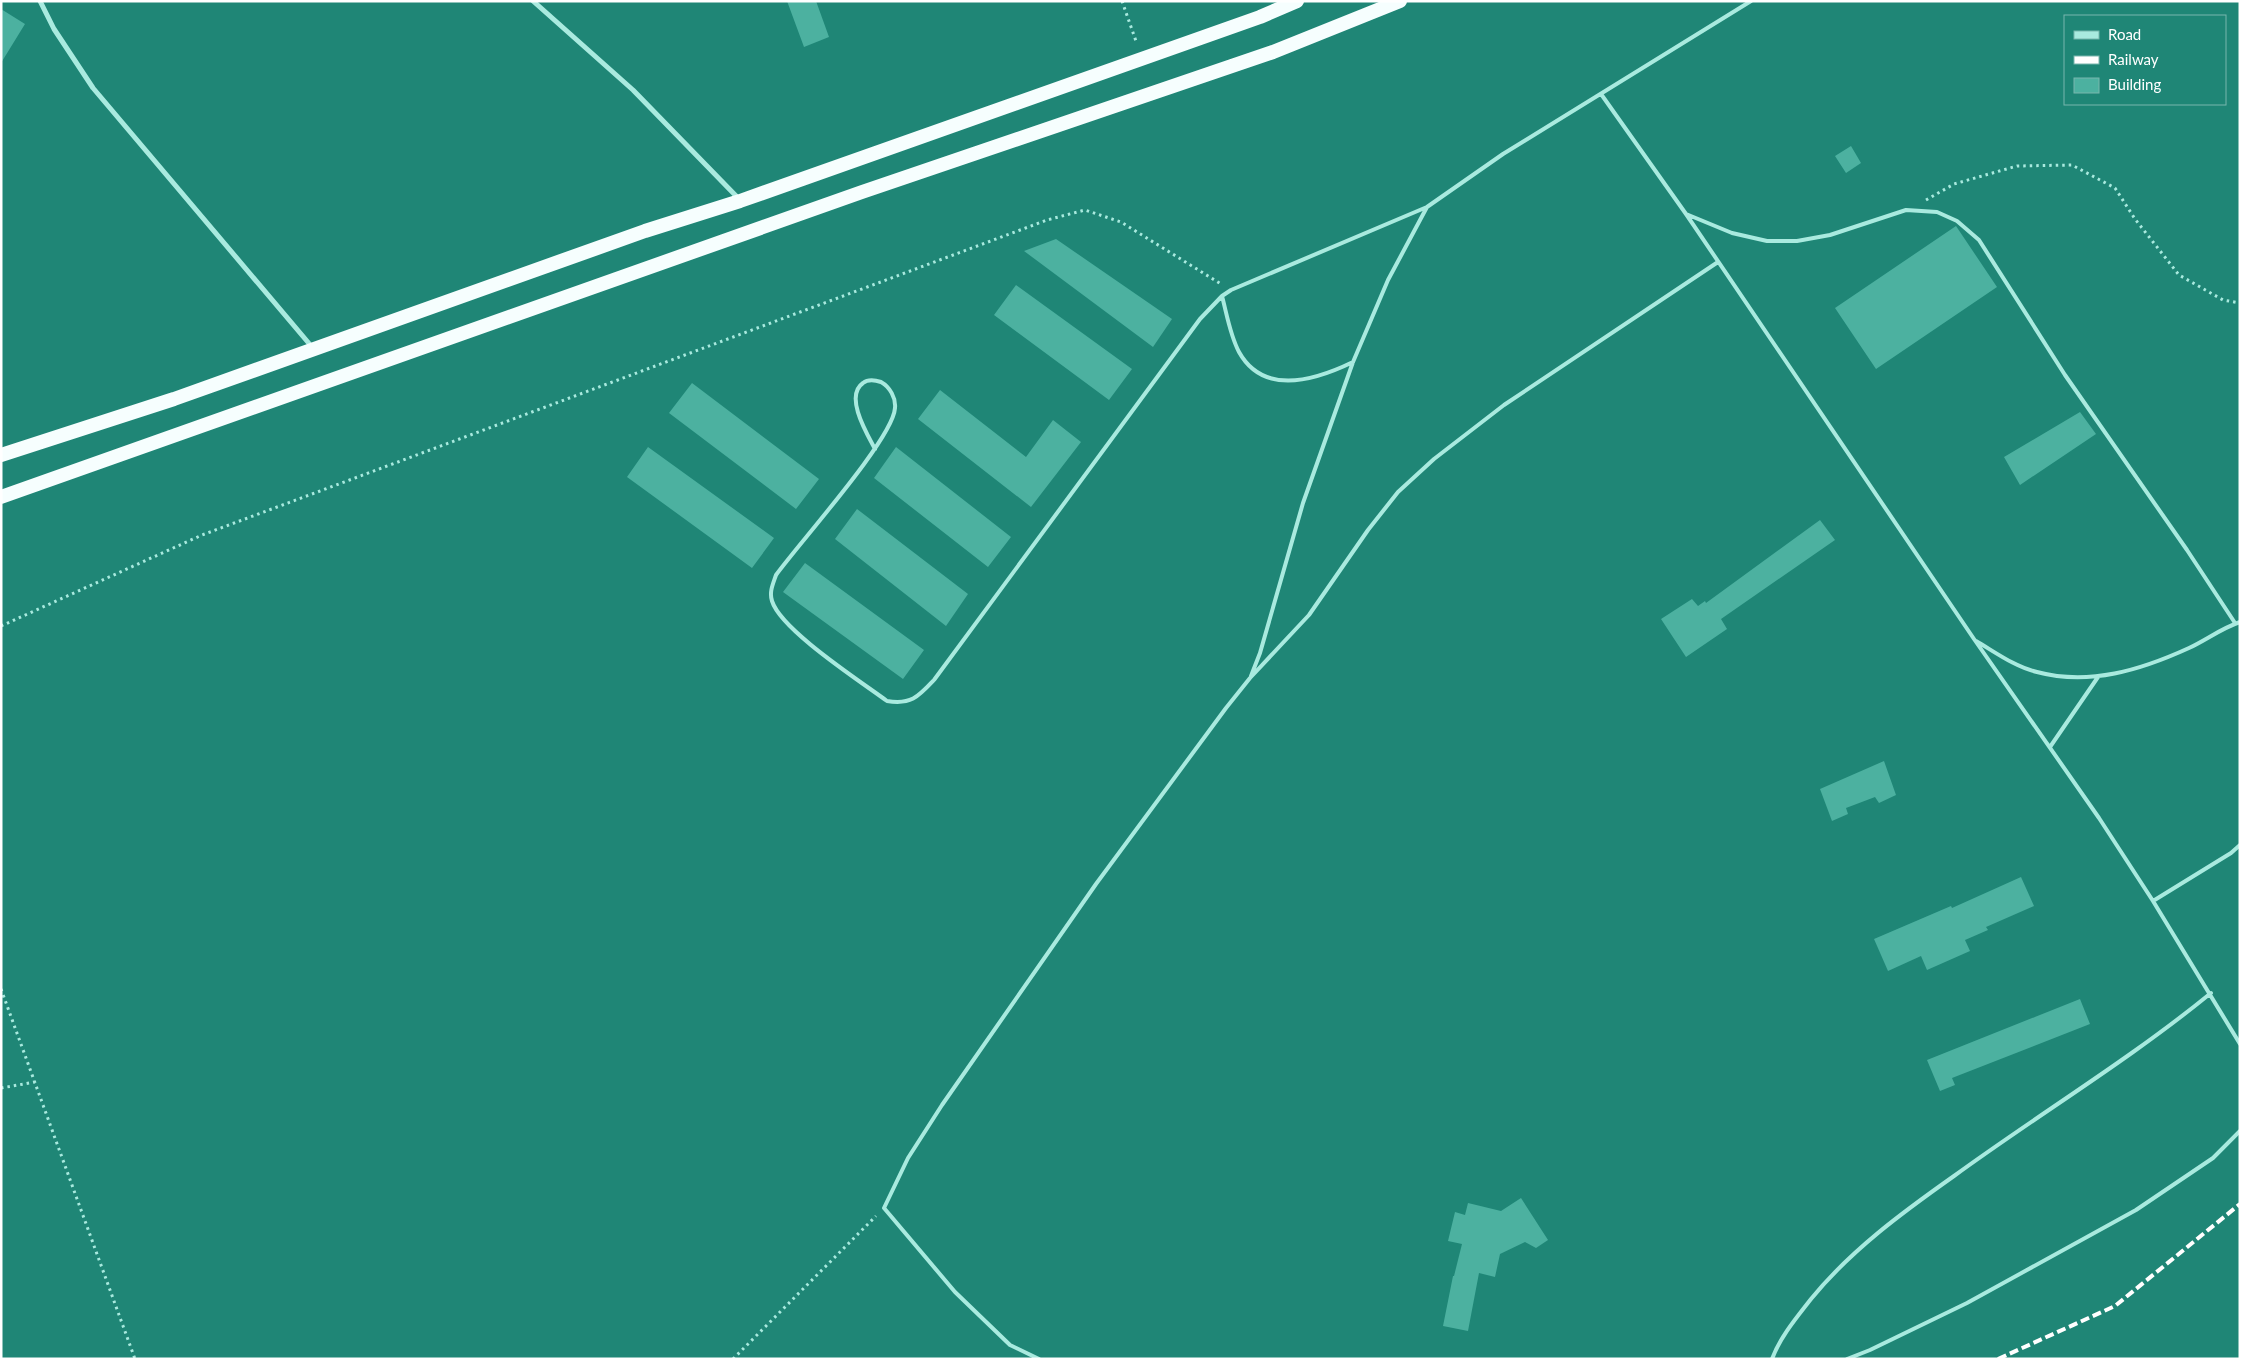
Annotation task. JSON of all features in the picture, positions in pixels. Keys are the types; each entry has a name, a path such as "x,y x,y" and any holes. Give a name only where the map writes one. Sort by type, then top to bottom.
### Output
{"highway":[{"path":"1,455 174,399 645,231 740,201 1142,59 1297,1"},
{"path":"1,497 872,189 1273,52 1400,1"}],"street":[{"path":"40,1 54,29 93,88 314,349"},
{"path":"533,1 633,90 740,201"}],"lane":[{"path":"875,449 857,409 855,399 858,388 864,382 873,380 882,383 894,397 895,408 891,422 875,449 776,575 771,589 771,600 777,613 796,632 887,701 899,703 910,701 921,694 934,680 1200,319 1222,296 1231,290 1427,206 1503,154 1751,1"},
{"path":"1601,94 1686,214 1974,640 2050,747 2153,901 2211,993 2240,1044"},
{"path":"1250,678 1260,652 1303,503 1354,362 1388,280 1427,206"},
{"path":"1686,214 1732,233 1767,241 1797,240 1830,235 1906,210 1938,212 1957,221 1978,240 2065,375 2237,622 2175,654 2135,669 2098,678 2064,677 2036,672 2010,661 1974,640"},
{"path":"1039,1359 1010,1345 955,1292 884,1208 908,1158 942,1104 1096,884 1250,678 1309,615 1368,530 1398,492 1434,458 1504,405 1718,262"},
{"path":"1222,296 1232,335 1239,353 1254,369 1272,378 1293,381 1311,378 1331,373 1354,362"},
{"path":"2050,747 2098,678"},
{"path":"2153,901 2231,853 2240,845"},
{"path":"1772,1359 1775,1350 1796,1318 1825,1282 1860,1249 1907,1210 2143,1045 2211,993"},
{"path":"1847,1359 1870,1350 1967,1303 2136,1210 2213,1158 2240,1131"}],"path":[{"path":"1122,1 1142,59"},
{"path":"1906,210 1954,184 2017,166 2072,165 2115,188 2134,218 2179,275 2223,300 2240,303"},
{"path":"1,626 202,535 1047,220 1085,210 1122,222 1231,290"},
{"path":"1,989 135,1359"},
{"path":"1,1088 35,1082"},
{"path":"733,1359 884,1208"}],"building":[{"path":"787,1 816,1 829,37 804,47"},
{"path":"1,9 25,24 1,63"},
{"path":"1851,146 1861,163 1846,173 1835,156"},
{"path":"1956,226 1997,287 1876,369 1835,308"},
{"path":"1056,239 1172,319 1153,347 1024,251"},
{"path":"1016,285 1132,369 1109,400 994,315"},
{"path":"692,383 819,479 796,509 669,413"},
{"path":"940,390 1026,457 1053,420 1081,442 1031,507 918,419"},
{"path":"2080,412 2096,434 2020,485 2004,457"},
{"path":"648,447 774,538 752,568 627,477"},
{"path":"896,447 1011,537 988,567 874,478"},
{"path":"857,509 968,594 946,626 835,539"},
{"path":"1820,520 1835,540 1721,619 1727,629 1686,657 1661,619 1692,599 1698,606 1705,601 1706,603"},
{"path":"805,563 924,650 903,679 783,592"},
{"path":"1884,761 1896,795 1879,803 1875,797 1846,808 1848,814 1832,821 1820,789"},
{"path":"2021,877 2034,906 1986,927 1988,930 1965,940 1970,951 1927,970 1921,956 1888,971 1874,939 1951,906 1952,908"},
{"path":"2080,999 2090,1024 1952,1078 1955,1085 1940,1091 1927,1060"},
{"path":"1521,1198 1548,1240 1536,1248 1525,1242 1500,1254 1495,1277 1479,1273 1468,1331 1443,1326 1453,1276 1462,1244 1448,1241 1455,1212 1465,1215 1468,1203 1501,1211"}],"railway":[{"path":"1998,1359 2115,1306 2240,1204"}]}
